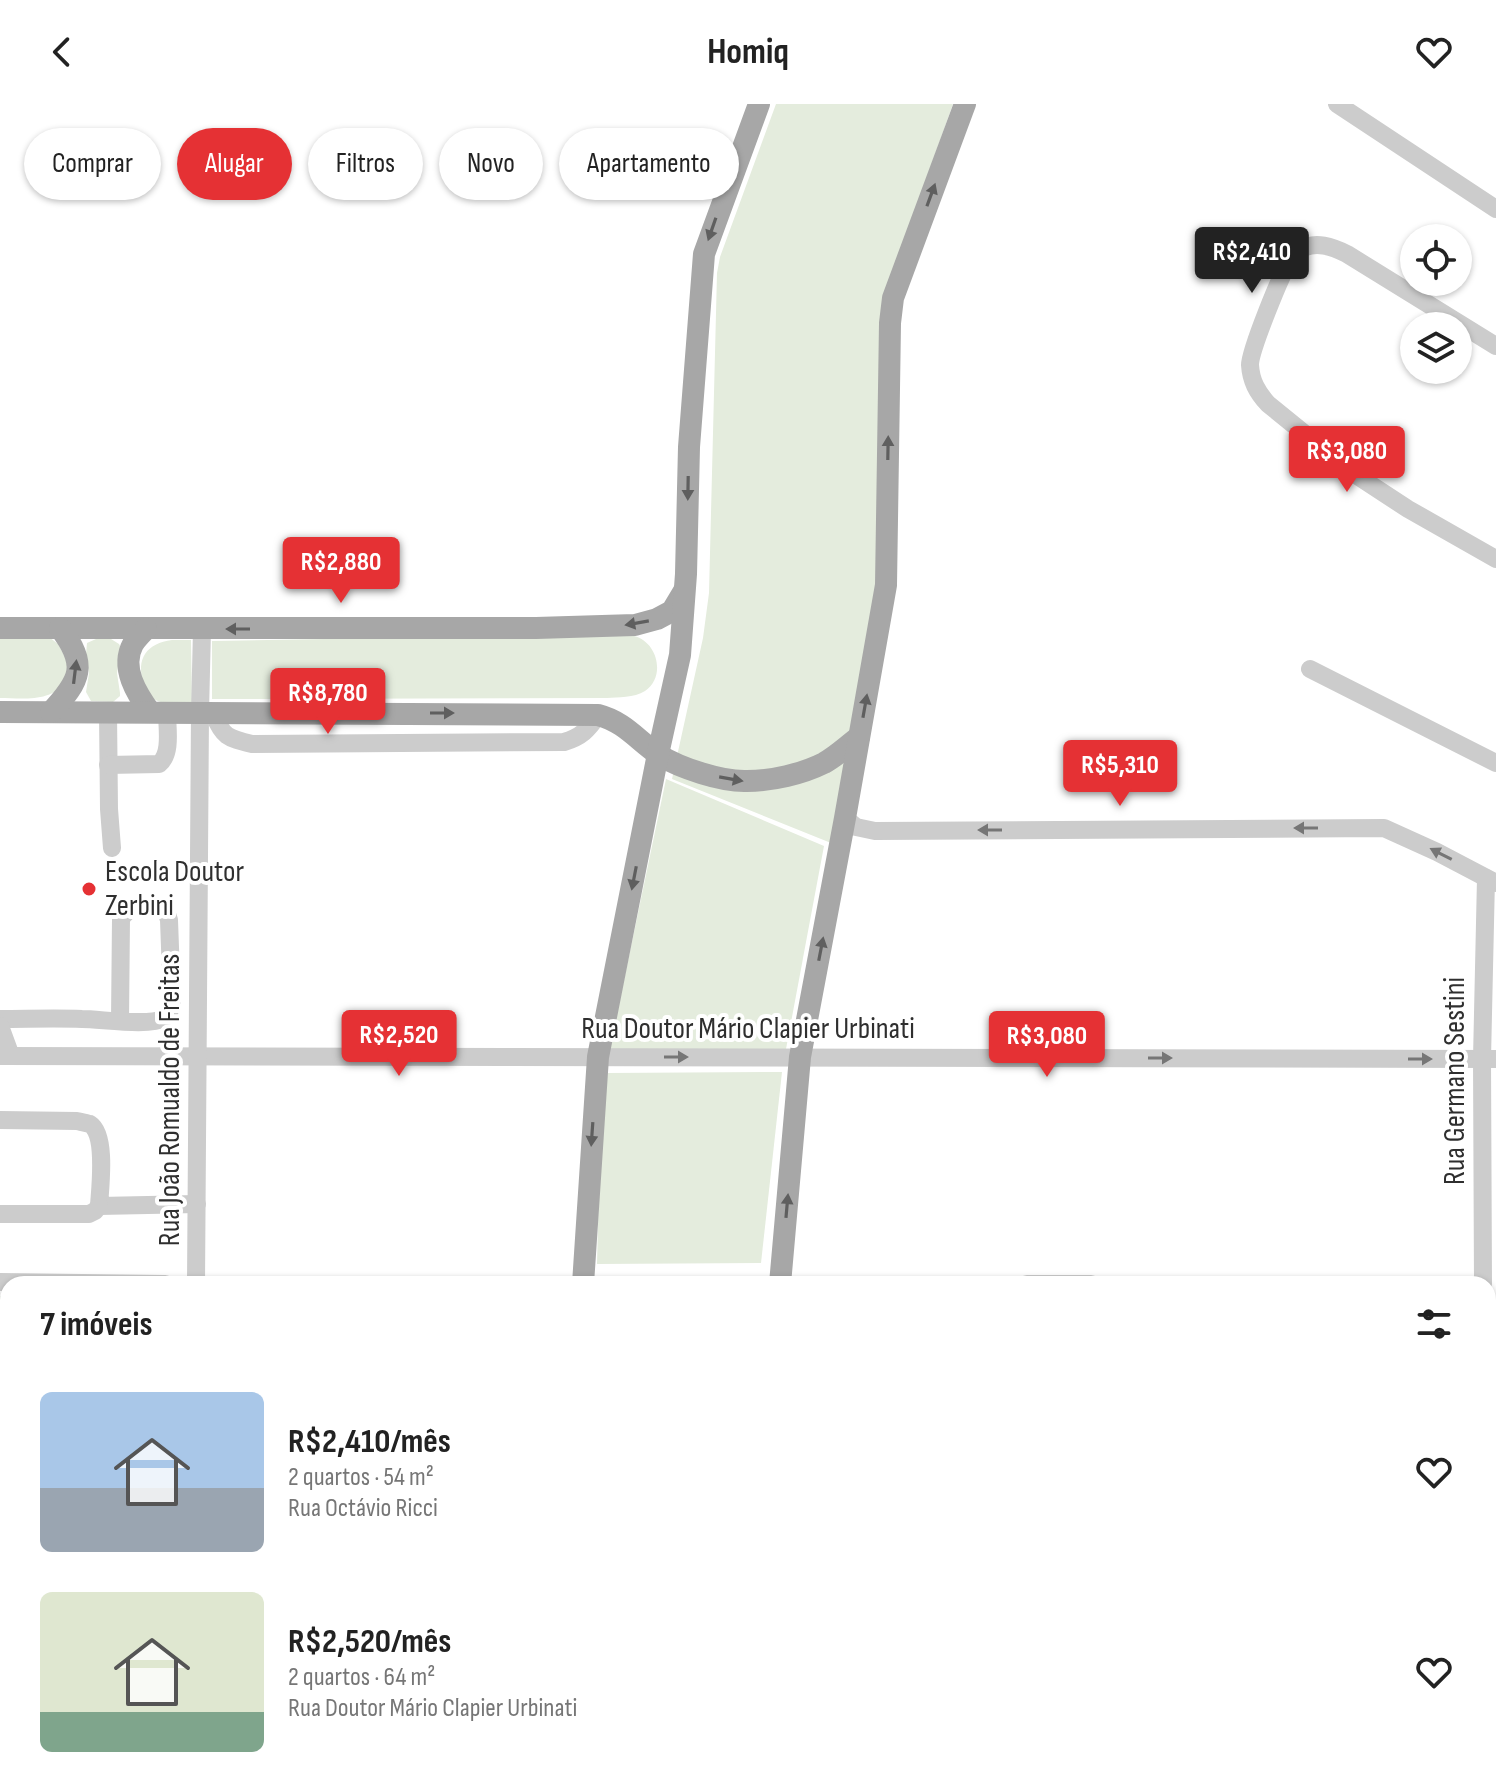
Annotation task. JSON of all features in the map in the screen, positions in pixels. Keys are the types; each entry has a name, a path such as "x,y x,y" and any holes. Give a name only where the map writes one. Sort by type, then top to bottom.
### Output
{"main road":[{"path":"584,1276 598,1057 680,655 686,574 689,447 704,254 759,104"},
{"path":"781,1276 800,1057 886,585 893,298 965,104"},
{"path":"0,628 536,628 635,625 672,611 684,593 686,574"},
{"path":"51,712 74,686 77,672 73,645 60,628"},
{"path":"146,629 132,644 128,660 138,695 158,712"},
{"path":"0,712 598,715 620,724 658,754 686,768 745,782 774,778 825,762 859,737"}],"street":[{"path":"1337,104 1496,209"},
{"path":"1496,346 1333,247 1317,245 1301,249 1290,260 1250,361 1251,377 1257,392 1268,404 1353,473 1408,509 1496,559"},
{"name":"Rua João Romualdo de Freitas","path":"196,1276 207,713 202,629"},
{"path":"1310,669 1496,763"},
{"path":"108,712 112,848"},
{"path":"108,765 159,764 163,761 167,755 158,712"},
{"path":"207,713 226,736 252,744 564,742 579,737 598,715"},
{"path":"845,818 856,827 875,831 1384,828 1491,880"},
{"name":"Rua Germano Sestini","path":"1485,1276 1491,880"},
{"path":"0,1019 84,1019 120,1021 157,1021 169,1015 172,1002 169,920 166,911 149,906 132,907 121,918 120,1021"},
{"path":"0,1026 6,1056"},
{"name":"Rua Doutor Mário Clapier Urbinati","path":"6,1056 1489,1059"},
{"path":"0,1120 77,1121 90,1124 98,1134 100,1145 99,1206 95,1211 89,1214 0,1214"},
{"path":"99,1206 197,1204"}],"green space":[{"path":"776,104 953,104 888,286 879,592 831,843 672,779 703,638 709,593 717,273 720,257"},
{"path":"0,634 49,637 58,644 68,662 65,680 59,689 35,698 0,698"},
{"path":"634,636 654,652 656,677 645,691 607,698 212,699 212,641"},
{"path":"96,639 111,639 121,648 117,673 120,696 113,702 91,701 86,692 89,673 87,643"},
{"path":"172,640 191,640 192,703 162,703 149,695 144,684 141,667 145,654 156,645"},
{"path":"666,779 824,846 786,1049 609,1052"},
{"path":"782,1072 761,1263 597,1264 601,1102 608,1073"}],"place":[{"name":"Escola Doutor Zerbini","path":"89,889"}]}
